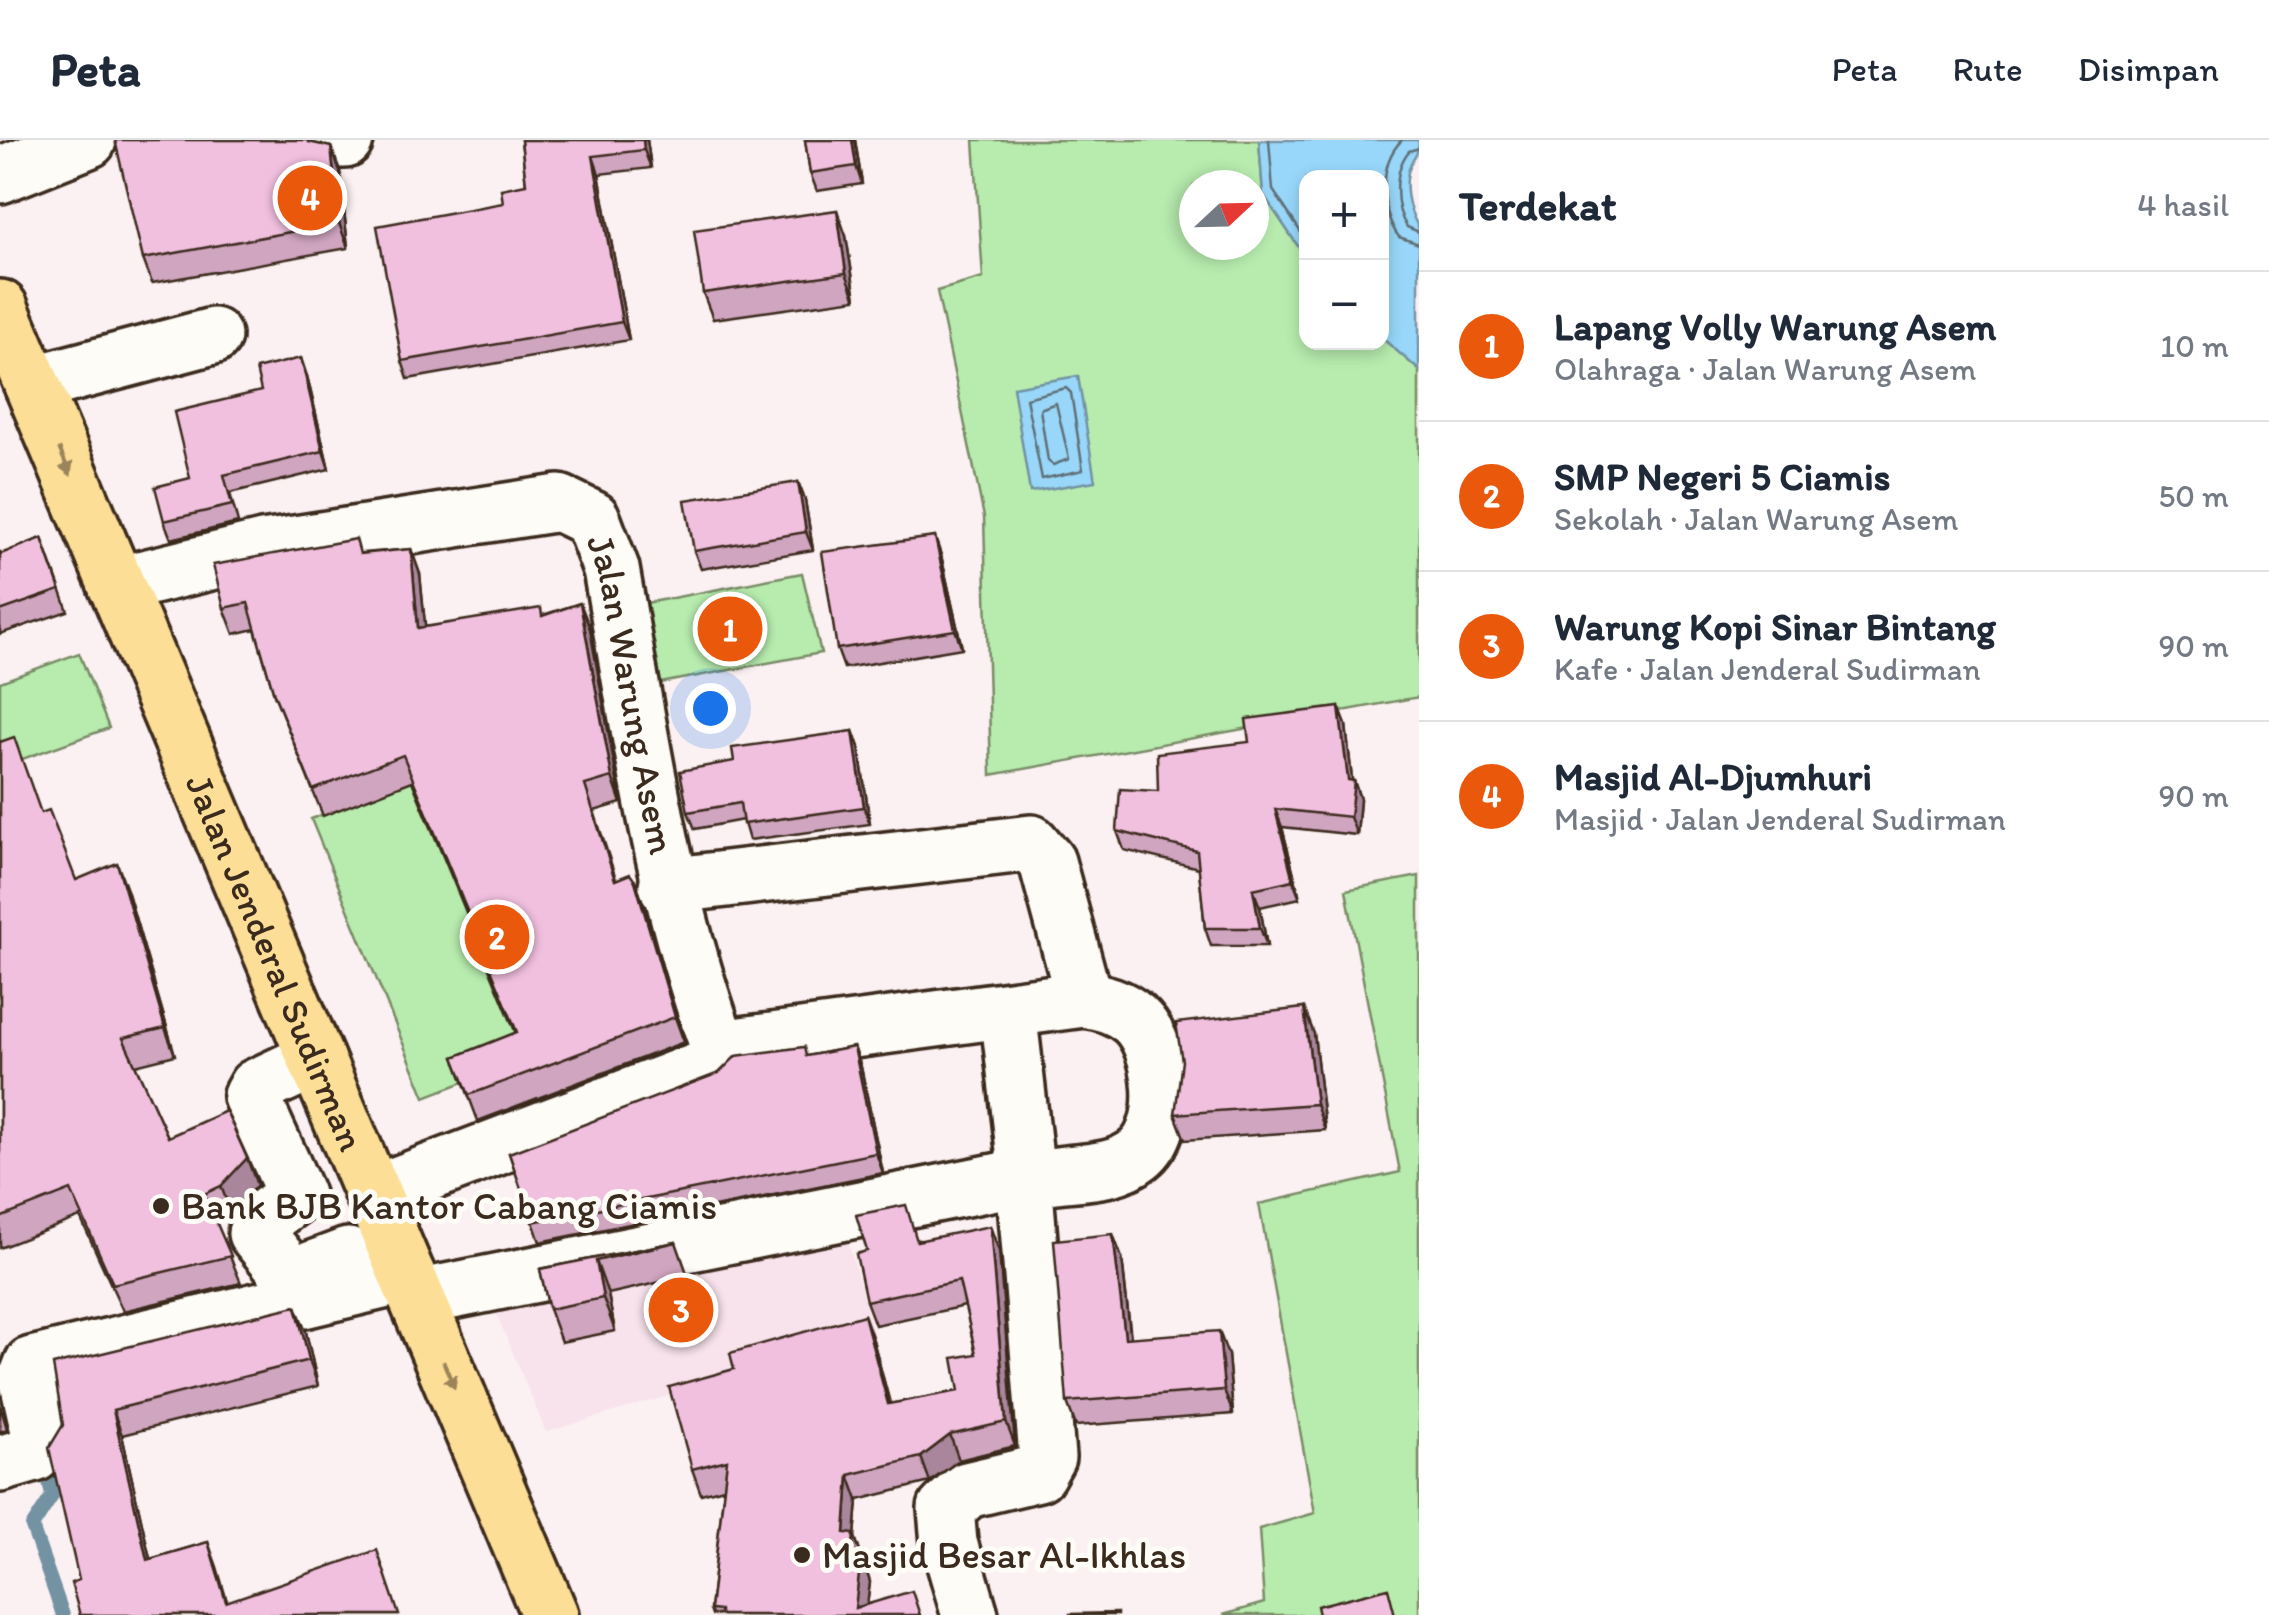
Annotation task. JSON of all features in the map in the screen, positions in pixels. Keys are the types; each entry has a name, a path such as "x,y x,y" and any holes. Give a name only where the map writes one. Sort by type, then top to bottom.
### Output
{"highway":[{"name":"Jalan Jenderal Sudirman","path":"0,308 550,1615"}],"street":[{"path":"0,175 88,140"},
{"path":"334,140 344,140"},
{"path":"32,384 213,336"},
{"name":"Jalan Warung Asem","path":"116,584 263,549 560,503 592,519 611,569 667,886 689,967 719,1048"},
{"path":"667,886 1031,842 1048,862 1084,999"},
{"path":"0,1464 34,1454 42,1444 27,1378 32,1365 397,1252 716,1064 719,1048 1084,999 1112,1004 1134,1018 1148,1037 1157,1058 1158,1121 1142,1152 1128,1162 1042,1177 1028,1184 1010,1179 397,1252 292,1277 256,1233 262,1220 296,1195 251,1096 256,1088 316,1059"},
{"path":"970,1615 944,1519 950,1501 967,1490 1038,1473 1047,1457 1024,1201 1028,1184 1008,1010"}],"shaded area":[{"path":"841,1217 874,1335 546,1432 485,1286"}],"green space":[{"path":"974,140 1259,140 1261,170 1179,170 1179,260 1269,260 1269,203 1299,248 1299,350 1389,350 1389,344 1419,370 1419,697 991,775 984,517 937,291 983,278"},
{"path":"802,573 821,653 655,684 641,604"},
{"path":"79,653 109,728 0,767 0,682"},
{"path":"412,781 526,1058 425,1097 311,819"},
{"path":"1419,876 1419,1615 1223,1615 1264,1603 1259,1529 1315,1513 1259,1204 1400,1172 1346,890"}],"water":[{"path":"1259,140 1419,140 1408,171 1407,188 1419,228 1419,370 1389,344 1389,170 1299,170 1299,248 1269,203 1269,170 1261,170"},
{"path":"1078,376 1095,481 1030,492 1013,387"}],"building":[{"path":"115,140 307,140 331,147 339,223 143,259"},
{"path":"521,140 643,140 644,150 593,156 622,322 402,361 377,226 503,203 501,189 526,184"},
{"path":"805,140 852,140 856,166 810,173"},
{"path":"837,210 846,273 703,293 694,230"},
{"path":"301,358 323,451 224,475 232,505 164,521 155,487 190,478 174,412 261,391 256,369"},
{"path":"798,482 806,532 694,551 685,500"},
{"path":"935,537 955,630 837,649 822,552"},
{"path":"42,538 60,590 0,611 0,552"},
{"path":"356,539 360,554 411,549 418,628 541,608 542,616 580,603 612,777 585,785 615,880 630,874 635,881 675,1017 469,1095 454,1057 517,1032 403,755 313,790 274,694 248,603 224,608 213,565"},
{"path":"1339,707 1348,780 1354,781 1350,817 1275,809 1293,880 1253,889 1260,928 1205,928 1197,851 1117,831 1120,789 1158,791 1157,753 1249,742 1246,719"},
{"path":"853,731 864,807 743,824 740,803 688,812 680,771 734,761 732,748"},
{"path":"14,737 41,813 49,810 76,880 117,863 165,1028 123,1038 168,1137 226,1111 247,1158 221,1186 204,1194 231,1256 113,1284 71,1190 0,1218 0,742"},
{"path":"1304,1008 1316,1104 1175,1114 1182,1061 1176,1023"},
{"path":"804,1047 806,1056 854,1047 876,1153 532,1222 509,1153 719,1073 736,1056"},
{"path":"906,1205 917,1241 990,1226 1006,1422 950,1435 921,1457 849,1475 845,1533 854,1534 852,1556 861,1558 855,1608 912,1591 920,1615 720,1615 720,1611 710,1610 727,1460 692,1469 669,1387 734,1369 730,1353 864,1315 888,1404 959,1391 953,1358 976,1354 959,1281 866,1301 856,1254 867,1251 856,1215"},
{"path":"1113,1234 1125,1338 1219,1331 1224,1390 1067,1402 1054,1240"},
{"path":"676,1242 596,1261 603,1298 549,1309 540,1269"},
{"path":"296,1306 309,1360 113,1410 147,1560 208,1542 226,1602 377,1550 399,1615 80,1615 71,1583 79,1580 49,1448 63,1425 53,1365"},
{"path":"1388,1588 1395,1615 1319,1615 1317,1606"},
{"path":"1070,1614 1117,1615 1070,1615"}],"waterway":[{"path":"45,1461 52,1496 32,1527 63,1615"}],"place":[{"name":"Masjid Al-Djumhuri","path":"310,198"},
{"name":"Lapang Volly Warung Asem","path":"730,629"},
{"name":"SMP Negeri 5 Ciamis","path":"497,937"},
{"name":"Bank BJB Kantor Cabang Ciamis","path":"161,1206"},
{"name":"Warung Kopi Sinar Bintang","path":"681,1310"},
{"name":"Masjid Besar Al-Ikhlas","path":"802,1555"}]}
